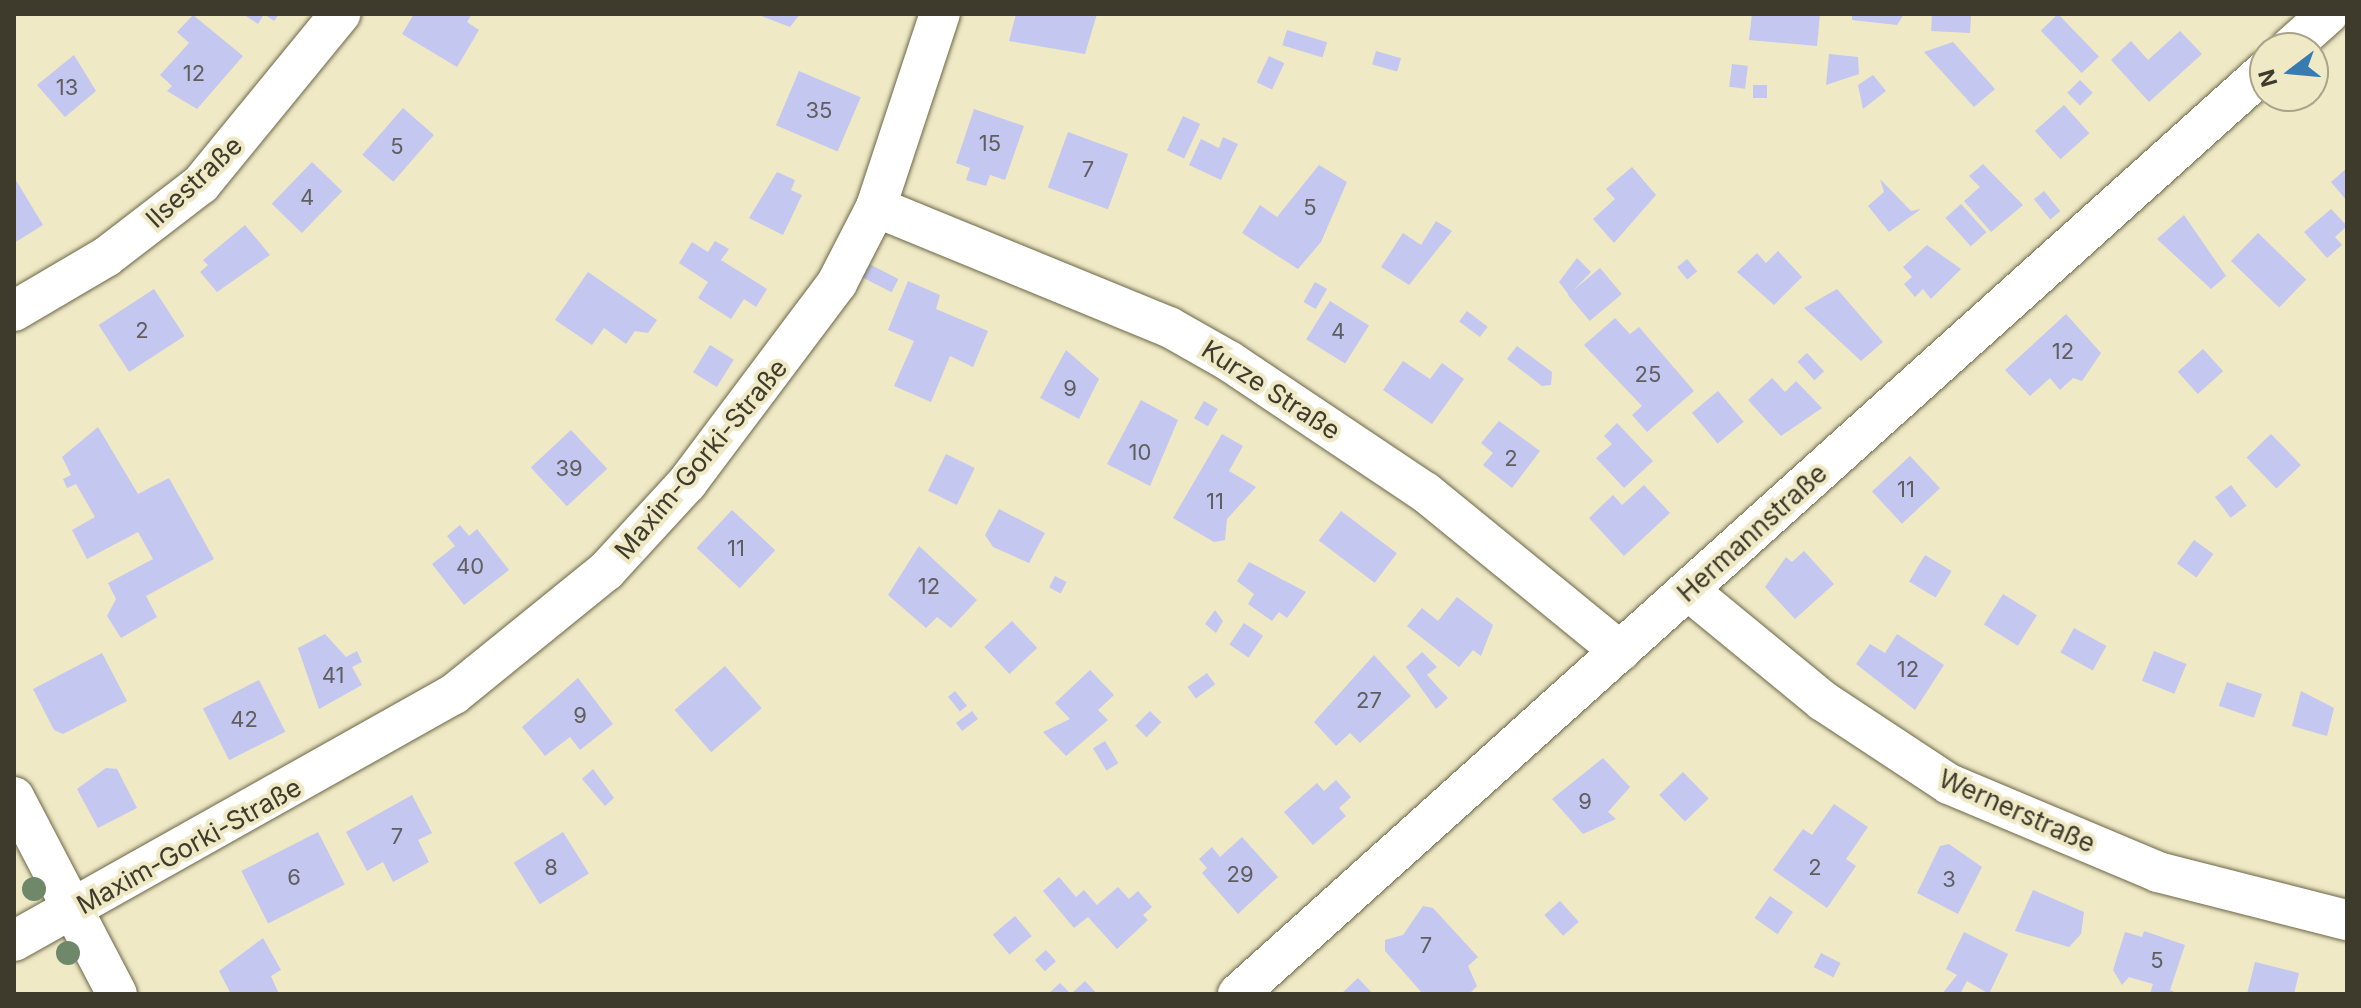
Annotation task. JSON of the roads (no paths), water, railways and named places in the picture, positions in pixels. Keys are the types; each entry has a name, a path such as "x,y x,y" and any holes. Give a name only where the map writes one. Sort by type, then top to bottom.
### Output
{"street":[{"name":"Ilsestraße","path":"14,311 106,257 201,184 340,14"},
{"name":"Maxim-Gorki-Straße","path":"14,941 454,694 606,571 781,365 876,207 940,14"},
{"path":"2308,32 2328,14"},
{"name":"Hermannstraße","path":"1238,994 2249,85"},
{"name":"Kurze Straße","path":"876,207 1169,327 1229,361 1425,492 1620,651"},
{"name":"Wernerstraße","path":"1689,591 1823,701 1949,784 2158,872 2347,920"},
{"path":"14,797 89,900 117,994"}]}
